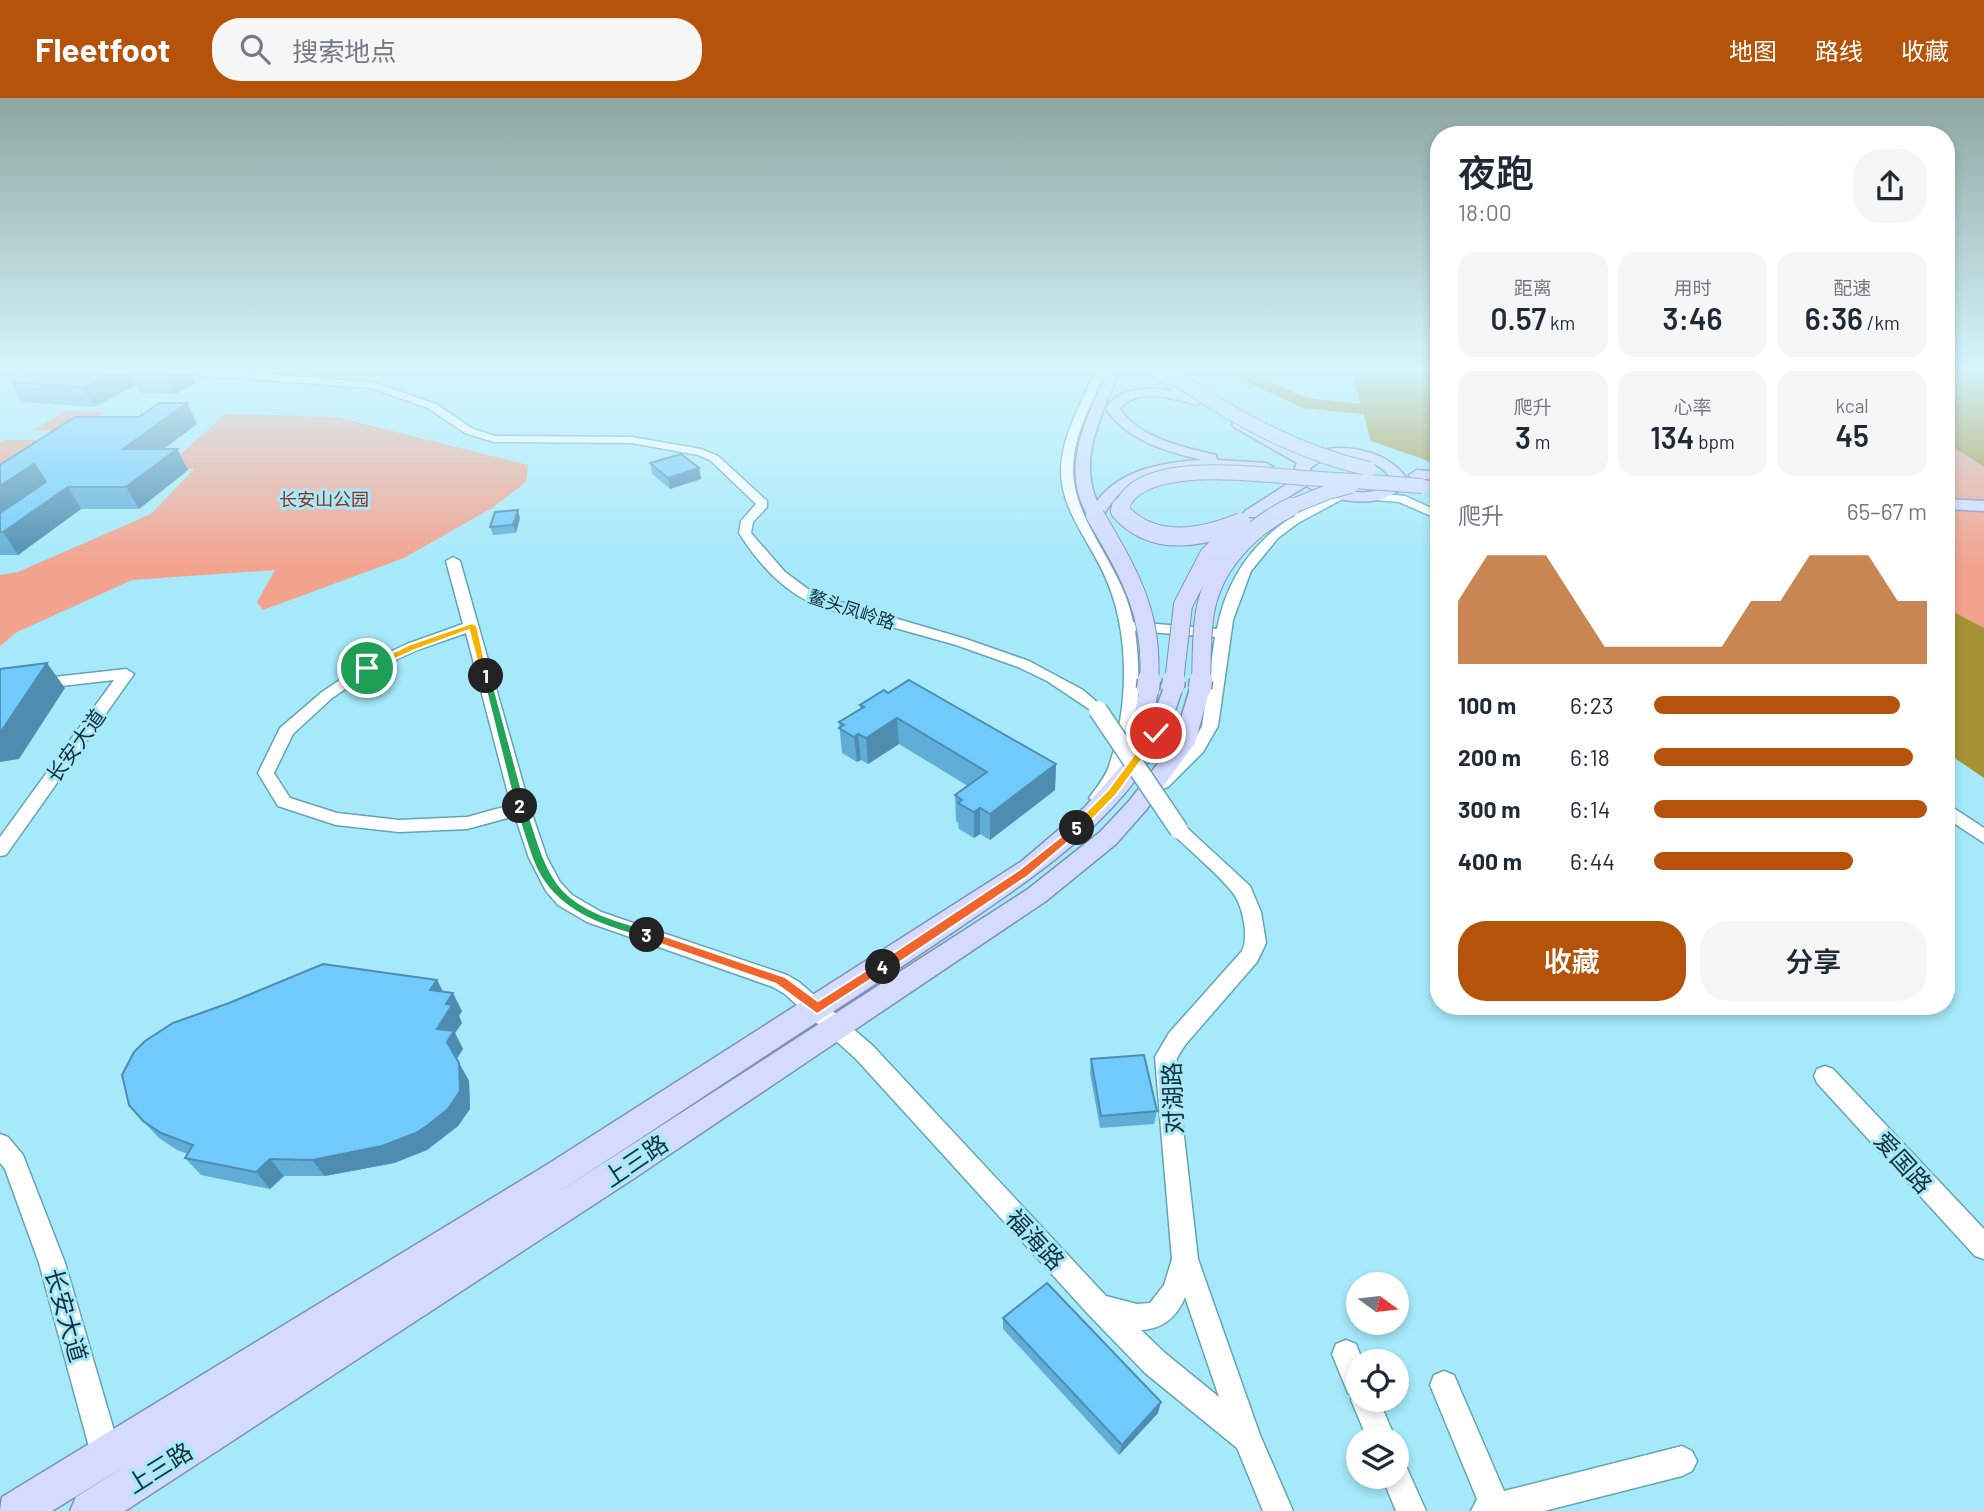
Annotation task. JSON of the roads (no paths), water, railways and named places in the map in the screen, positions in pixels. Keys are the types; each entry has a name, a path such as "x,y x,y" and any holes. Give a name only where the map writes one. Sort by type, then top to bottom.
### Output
{"main road":[{"path":"1087,435 1081,456 1081,478 1086,497 1133,581 1146,615 1152,654 1136,760"},
{"path":"1145,435 1152,440 1214,458 1266,467"},
{"path":"1258,435 1306,462"},
{"path":"1276,435 1326,460 1426,482"},
{"path":"1285,435 1339,454"},
{"path":"1325,454 1339,454 1368,457 1391,467 1400,481 1397,487 1388,492 1367,496 1346,494 1310,482 1302,472 1306,462 1325,454"},
{"path":"1096,515 1112,493 1146,474 1205,465 1266,467 1426,482"},
{"path":"1310,482 1270,507 1206,536 1173,536 1143,530 1130,524 1120,511 1127,496 1139,488 1157,480 1191,473 1426,482"},
{"path":"1185,687 1207,601 1221,570 1244,540 1265,522 1293,504 1335,490 1367,485 1426,482"},
{"path":"1955,504 1984,506"},
{"path":"1185,687 1193,606 1200,586 1250,517"},
{"path":"1955,517 1984,519"},
{"name":"上三路","path":"111,1505 622,1169 1023,873 1112,793 1156,733 1170,704 1185,687"},
{"name":"上三路","path":"16,1511 519,1201 1037,895 1108,838 1139,805 1184,743 1185,687"}],"street":[{"name":"鳌头凤岭路","path":"480,435 494,439 632,440 707,454 763,504 747,521 745,533 800,592 822,602 960,641 1010,660 1075,692 1098,710"},
{"path":"1075,435 1069,450 1067,472 1070,493 1080,523 1111,573 1130,637 1130,676 1116,768 1086,819"},
{"path":"1397,487 1430,501"},
{"path":"1139,805 1206,736 1216,698 1224,634 1242,573 1264,542 1289,521 1346,494"},
{"path":"1367,496 1401,499 1430,511"},
{"name":"福海路","path":"453,561 521,808 542,868 565,900 594,917 780,981 827,1017 1098,1306 1155,1363 1247,1438"},
{"path":"472,626 378,663 327,695 286,732 266,773 284,802 336,819 399,826 467,823 521,808"},
{"path":"1128,626 1224,634"},
{"name":"长安大道","path":"0,688 127,674 0,850"},
{"name":"对湖路","path":"1098,710 1179,830 1206,859 1238,884 1251,912 1256,936 1250,956 1185,1030 1166,1057 1185,1259 1247,1438 1278,1511"},
{"path":"1955,803 1984,822"},
{"path":"1955,816 1984,837"},
{"name":"爱国路","path":"1825,1076 1984,1247"},
{"name":"长安大道","path":"0,1145 15,1163 52,1263 106,1456 111,1505"},
{"path":"1098,1306 1134,1316 1158,1315 1165,1311 1173,1299 1185,1259"},
{"path":"1444,1385 1491,1510 1682,1461"},
{"path":"1402,1489 1411,1511"}],"park label":[{"name":"长安山公园","path":"324,499"}]}
